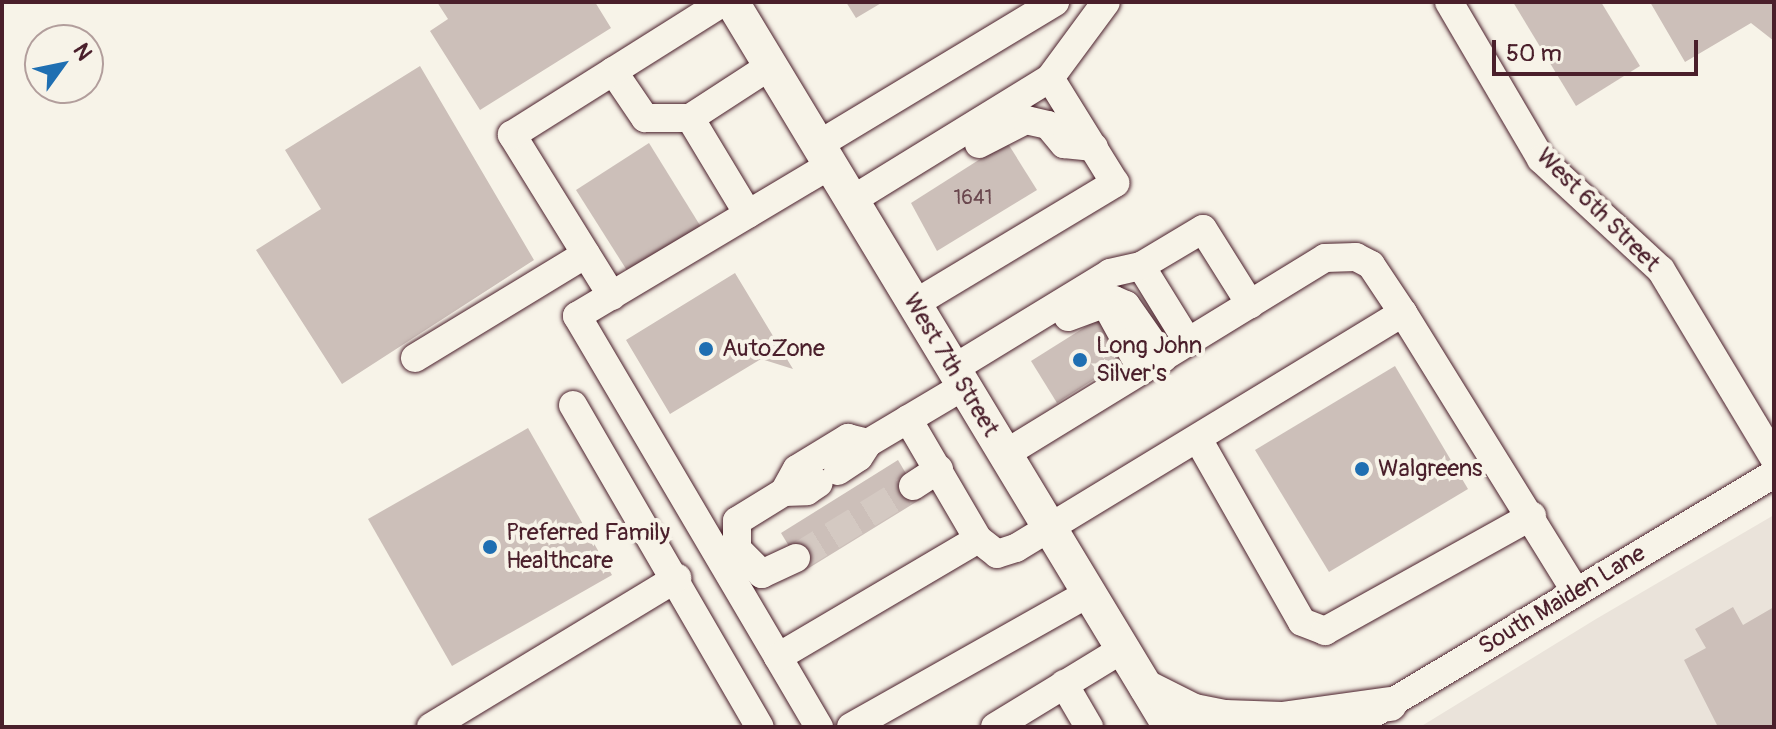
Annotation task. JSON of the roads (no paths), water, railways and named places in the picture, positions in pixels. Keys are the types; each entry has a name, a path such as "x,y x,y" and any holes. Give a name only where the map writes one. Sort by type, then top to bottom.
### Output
{"main road":[{"name":"West 7th Street","path":"732,2 1170,727"},
{"path":"1146,687 1194,711 1258,719 1390,704"}],"street":[{"path":"612,296 512,135 723,2"},
{"path":"819,727 577,316 748,214 824,155 1055,2"},
{"path":"852,200 1050,78 1106,2"},
{"name":"West 6th Street","path":"1449,2 1541,159 1661,270 1774,458"},
{"path":"613,71 645,118 690,118 770,66"},
{"path":"914,304 1115,183 1050,78"},
{"path":"690,118 748,214"},
{"path":"893,175 916,180 1026,120 1048,125 1064,144 1094,147"},
{"path":"796,558 762,574 737,549 734,534 737,521 784,492 807,491 829,477 859,457 868,443 908,419 1025,326 1110,273 1141,266 1203,229 1250,304"},
{"path":"415,358 586,254"},
{"path":"1005,454 1325,258 1342,255 1371,265 1532,516 1576,592"},
{"path":"1141,266 1188,342"},
{"path":"1025,326 1061,320 1104,301 1152,364"},
{"path":"908,419 978,539 997,554 1050,528 1403,313"},
{"path":"573,405 677,578 760,727"},
{"path":"784,492 797,469 848,438 868,443"},
{"path":"1198,439 1302,622 1325,631 1532,516"},
{"path":"913,486 939,469"},
{"name":"South Maiden Lane","path":"1351,727 1774,474"},
{"path":"778,657 978,539"},
{"path":"431,727 461,720 677,578"},
{"path":"851,727 1089,593"},
{"path":"995,727 1121,650"},
{"path":"1064,684 1089,727"}],"tunnel":[{"path":"796,558 913,486"}],"place":[{"name":"AutoZone","path":"706,349"},
{"name":"Long John Silver's","path":"1080,360"},
{"name":"Walgreens","path":"1362,469"},
{"name":"Preferred Family Healthcare","path":"490,547"}]}
